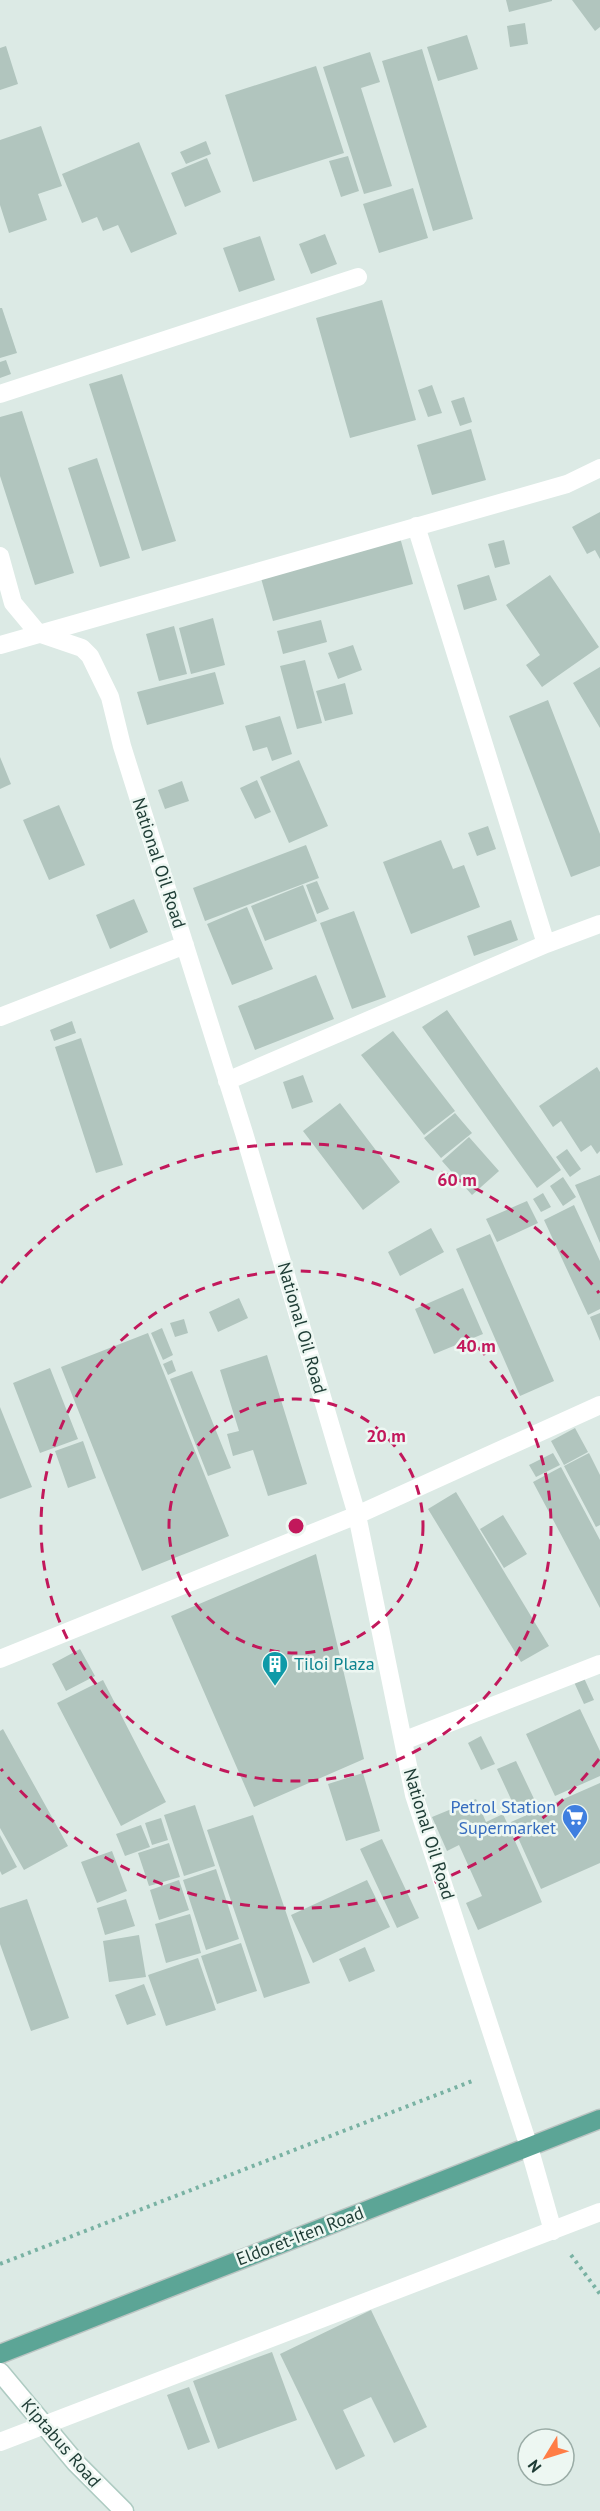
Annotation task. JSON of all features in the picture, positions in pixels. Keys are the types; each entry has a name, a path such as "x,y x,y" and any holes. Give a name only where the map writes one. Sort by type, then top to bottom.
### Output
{"main road":[{"name":"Eldoret-Iten Road","path":"0,2354 600,2119"}],"street":[{"path":"0,394 358,277"},
{"path":"0,645 567,484 600,468"},
{"path":"416,526 546,944"},
{"path":"0,556 13,603 38,633"},
{"name":"National Oil Road","path":"38,633 82,648 90,656 110,697 122,746 228,1082 357,1515 414,1795 529,2147 553,2231"},
{"path":"228,1082 546,944 600,924"},
{"path":"0,1017 185,945"},
{"path":"0,1659 357,1515 600,1405"},
{"path":"403,1741 600,1664"},
{"path":"0,2442 600,2212"},
{"name":"Kiptabus Road","path":"0,2372 76,2463 124,2511"}],"path":[{"path":"0,2264 504,2069"},
{"path":"553,2231 600,2294"}],"building":[{"path":"506,0 552,0 552,1 509,12"},
{"path":"572,0 600,0 600,27 595,31"},
{"path":"525,23 528,44 510,47 507,26"},
{"path":"467,35 478,69 438,81 427,47"},
{"path":"6,46 18,84 0,90 0,48"},
{"path":"422,49 473,219 433,231 382,61"},
{"path":"370,52 380,82 361,88 392,186 364,194 323,67"},
{"path":"316,66 344,153 253,182 225,95"},
{"path":"41,126 62,186 38,194 47,220 9,233 0,205 0,140"},
{"path":"206,141 211,154 186,164 180,152"},
{"path":"139,142 177,234 131,253 118,225 103,231 97,217 82,223 62,174"},
{"path":"348,156 359,191 341,197 329,161"},
{"path":"207,158 221,192 185,207 171,173"},
{"path":"413,188 428,238 379,253 363,204"},
{"path":"325,234 337,264 311,274 299,244"},
{"path":"260,236 275,280 239,292 223,248"},
{"path":"382,300 416,420 350,438 316,318"},
{"path":"0,308 2,308 17,353 0,358"},
{"path":"6,360 11,374 0,378 0,362"},
{"path":"122,374 176,541 142,551 89,384"},
{"path":"432,385 442,413 428,417 418,390"},
{"path":"464,397 472,422 460,426 451,401"},
{"path":"22,411 74,573 35,585 0,476 0,417"},
{"path":"471,429 486,480 432,495 417,445"},
{"path":"97,458 130,558 100,567 68,468"},
{"path":"600,512 600,559 595,550 587,554 572,527"},
{"path":"399,534 413,584 273,621 259,571"},
{"path":"504,540 510,564 495,568 488,544"},
{"path":"489,575 497,600 464,610 457,585"},
{"path":"550,575 599,647 542,687 526,665 540,655 506,605"},
{"path":"213,618 225,665 191,674 179,628"},
{"path":"321,620 327,642 283,654 277,631"},
{"path":"174,626 187,674 159,681 146,634"},
{"path":"353,645 362,670 338,679 328,653"},
{"path":"305,660 322,723 297,729 280,666"},
{"path":"600,667 600,728 573,683"},
{"path":"215,672 224,704 147,725 137,692"},
{"path":"345,683 353,714 325,721 316,691"},
{"path":"548,700 600,834 600,866 571,877 509,716"},
{"path":"280,716 292,754 272,761 267,747 253,751 245,726"},
{"path":"0,757 11,784 0,789"},
{"path":"299,760 328,826 289,843 260,777"},
{"path":"257,780 271,812 255,819 240,788"},
{"path":"182,781 189,801 165,809 158,790"},
{"path":"59,805 85,865 49,880 23,820"},
{"path":"488,826 496,849 477,856 468,833"},
{"path":"441,840 453,869 464,865 480,907 411,934 383,862"},
{"path":"306,845 319,878 205,921 193,888"},
{"path":"317,881 329,909 317,914 306,885"},
{"path":"303,885 317,921 265,941 251,906"},
{"path":"134,899 148,932 110,949 96,915"},
{"path":"247,907 273,969 232,985 207,924"},
{"path":"354,911 386,997 352,1009 320,923"},
{"path":"511,920 518,940 474,956 467,936"},
{"path":"316,975 334,1019 255,1050 238,1006"},
{"path":"447,1010 561,1170 537,1188 422,1027"},
{"path":"72,1021 76,1033 54,1041 50,1030"},
{"path":"393,1031 455,1111 424,1135 361,1055"},
{"path":"81,1038 123,1165 96,1173 55,1047"},
{"path":"597,1067 600,1072 600,1151 597,1154 591,1145 581,1152 561,1121 553,1127 539,1106"},
{"path":"303,1075 313,1102 292,1109 283,1082"},
{"path":"340,1103 400,1182 363,1210 303,1131"},
{"path":"455,1113 472,1133 441,1158 424,1138"},
{"path":"469,1137 499,1171 472,1195 442,1161"},
{"path":"567,1149 581,1169 570,1177 556,1157"},
{"path":"600,1175 600,1243 575,1185"},
{"path":"563,1177 576,1197 563,1206 550,1186"},
{"path":"543,1193 551,1207 541,1212 533,1199"},
{"path":"527,1201 538,1223 497,1242 486,1219"},
{"path":"574,1205 600,1261 600,1309 588,1315 544,1220"},
{"path":"431,1228 444,1252 400,1276 388,1252"},
{"path":"490,1234 554,1381 520,1396 456,1249"},
{"path":"463,1288 483,1334 434,1354 415,1309"},
{"path":"239,1298 248,1318 218,1332 209,1312"},
{"path":"600,1313 600,1341 590,1317"},
{"path":"184,1319 188,1333 175,1337 170,1323"},
{"path":"162,1328 173,1355 163,1360 151,1333"},
{"path":"148,1333 229,1536 142,1571 61,1367"},
{"path":"267,1355 307,1484 268,1496 253,1450 233,1456 227,1434 239,1431 220,1370"},
{"path":"172,1360 176,1371 168,1375 163,1364"},
{"path":"50,1368 78,1439 40,1453 13,1383"},
{"path":"192,1371 231,1468 208,1476 170,1379"},
{"path":"0,1407 32,1487 0,1499"},
{"path":"575,1428 588,1452 564,1465 551,1441"},
{"path":"83,1441 96,1478 68,1488 55,1451"},
{"path":"553,1453 560,1465 536,1477 529,1465"},
{"path":"589,1453 600,1475 600,1525 596,1527 564,1466"},
{"path":"561,1467 600,1540 600,1608 533,1482"},
{"path":"456,1492 549,1646 521,1662 428,1509"},
{"path":"503,1515 527,1554 504,1568 480,1529"},
{"name":"Tiloi Plaza","path":"316,1554 364,1759 254,1807 171,1616"},
{"path":"80,1649 95,1676 66,1691 52,1664"},
{"path":"584,1678 594,1700 584,1704 574,1682"},
{"path":"103,1680 166,1802 121,1826 57,1703"},
{"path":"580,1709 600,1751 600,1776 555,1796 526,1734"},
{"path":"3,1729 68,1846 24,1870 0,1828 0,1731"},
{"path":"481,1736 495,1764 481,1770 468,1743"},
{"path":"516,1761 536,1803 517,1812 497,1769"},
{"path":"363,1773 380,1831 346,1841 328,1784"},
{"path":"600,1783 600,1863 541,1889 511,1822"},
{"path":"476,1799 486,1822 503,1814 542,1902 478,1930 466,1903 482,1896 459,1845 447,1851 432,1817"},
{"path":"195,1805 215,1866 184,1876 164,1815"},
{"path":"253,1815 310,1983 264,1998 207,1830"},
{"path":"161,1818 168,1840 152,1845 145,1823"},
{"path":"141,1825 150,1847 125,1856 116,1834"},
{"path":"0,1835 17,1867 2,1875 0,1871"},
{"path":"382,1839 419,1918 397,1928 360,1849"},
{"path":"169,1843 180,1877 149,1886 138,1853"},
{"path":"112,1851 127,1891 97,1903 81,1862"},
{"path":"216,1869 239,1939 206,1950 183,1880"},
{"path":"179,1880 189,1910 159,1920 150,1890"},
{"path":"367,1880 390,1927 313,1963 291,1915"},
{"path":"27,1899 69,2018 31,2031 0,1944 0,1908"},
{"path":"126,1899 135,1926 105,1935 97,1908"},
{"path":"190,1914 201,1953 166,1963 155,1924"},
{"path":"139,1935 146,1977 109,1982 103,1941"},
{"path":"241,1943 257,1991 217,2004 201,1956"},
{"path":"365,1947 375,1971 349,1982 339,1959"},
{"path":"198,1958 216,2010 166,2026 148,1975"},
{"path":"144,1984 156,2015 127,2025 115,1995"},
{"path":"371,2310 427,2427 394,2443 371,2397 343,2410 365,2456 336,2470 280,2354"},
{"path":"272,2352 297,2420 218,2449 193,2381"},
{"path":"189,2387 210,2442 188,2450 167,2395"}],"place":[{"name":"Tiloi Plaza","path":"275,1687"},
{"name":"Petrol Station Supermarket","path":"575,1840"}]}
